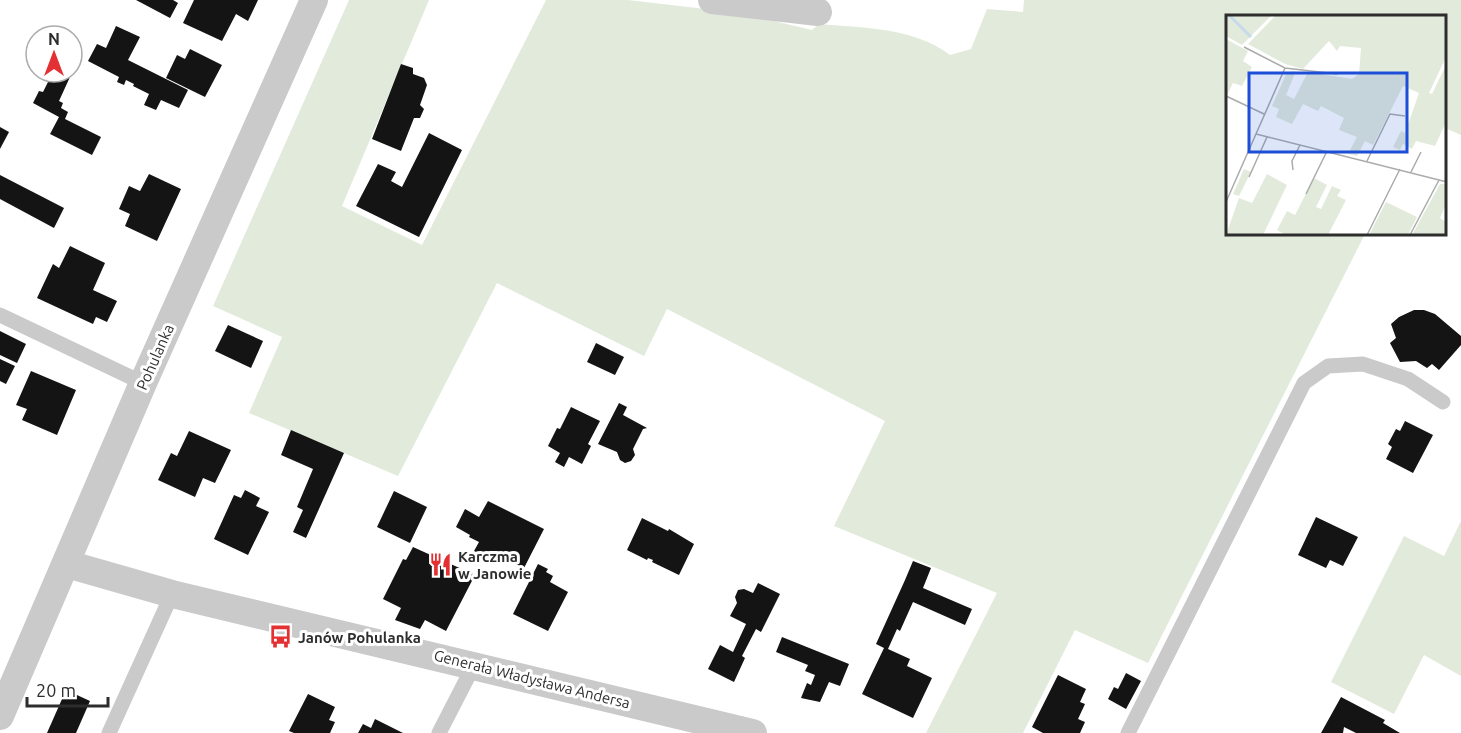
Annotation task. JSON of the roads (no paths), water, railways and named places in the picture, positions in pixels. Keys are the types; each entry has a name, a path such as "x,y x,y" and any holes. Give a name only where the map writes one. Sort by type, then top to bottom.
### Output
{"street":[{"name":"Pohulanka","path":"0,716 143,383 314,0"},
{"path":"712,0 818,12"},
{"name":"Generała Władysława Andersa","path":"67,564 172,594 474,665 716,729 753,733"}],"lane":[{"path":"0,315 143,383"},
{"path":"1128,733 1304,383 1328,366 1363,364 1408,379 1443,402"},
{"path":"109,733 172,594"},
{"path":"439,733 474,665"}],"place":[{"name":"Karczma w Janowie","path":"440,565"},
{"name":"Janów Pohulanka","path":"280,637"}]}
